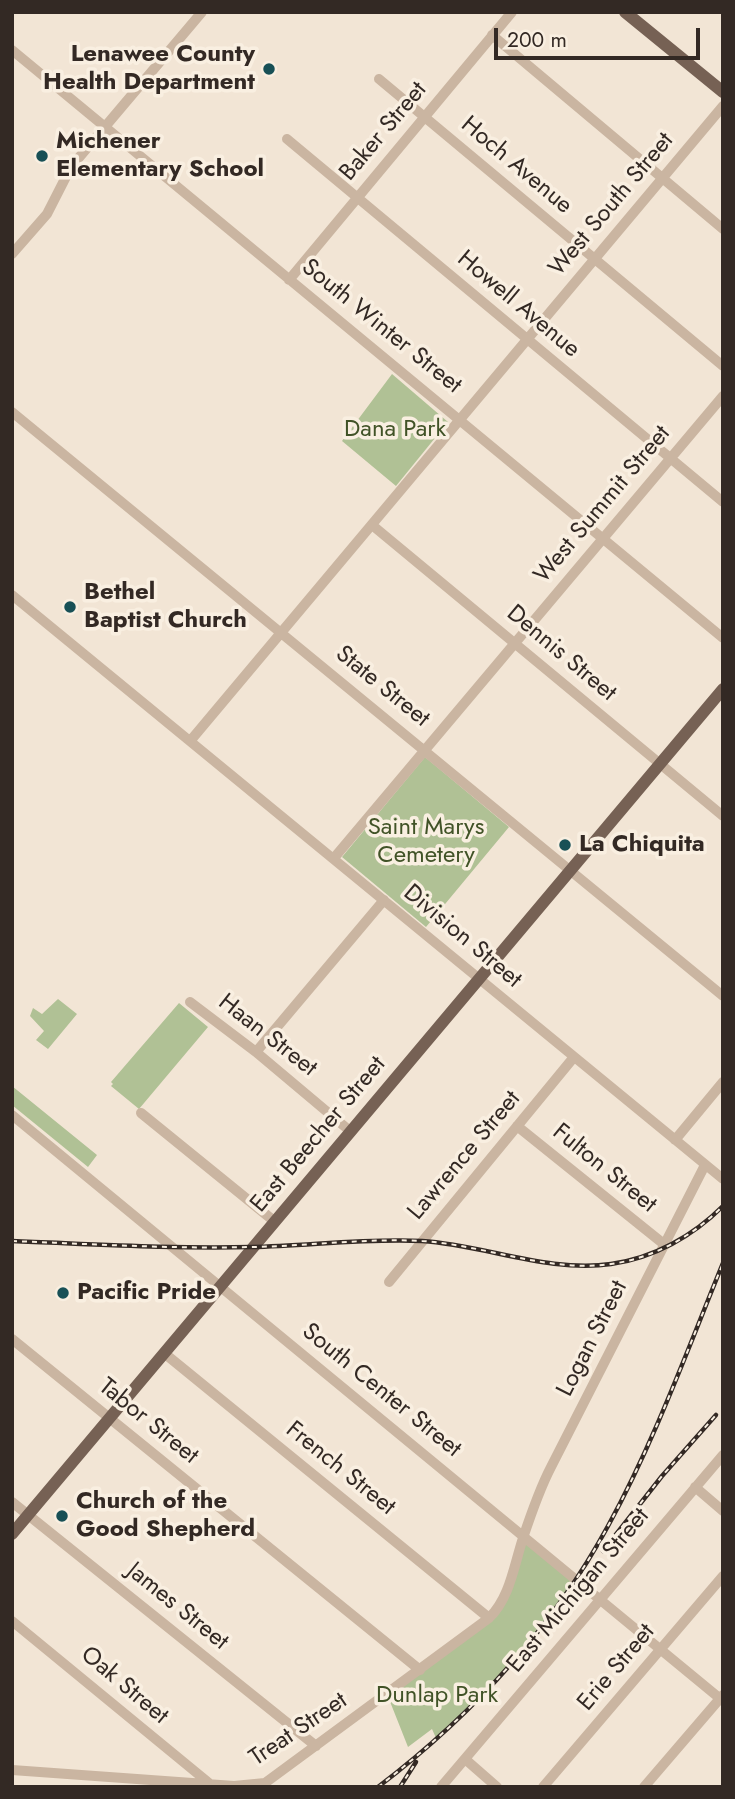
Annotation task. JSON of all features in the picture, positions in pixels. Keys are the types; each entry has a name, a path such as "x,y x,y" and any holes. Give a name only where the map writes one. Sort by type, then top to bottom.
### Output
{"main road":[{"path":"625,12 723,92"},
{"name":"East Beecher Street","path":"12,1534 723,688"}],"street":[{"path":"12,254 47,214 71,167 202,12"},
{"name":"Baker Street","path":"289,279 512,12"},
{"path":"492,35 723,229"},
{"name":"South Winter Street","path":"12,50 723,638"},
{"name":"Hoch Avenue","path":"379,79 723,366"},
{"name":"West South Street","path":"191,740 723,106"},
{"name":"Howell Avenue","path":"287,139 723,502"},
{"name":"West Summit Street","path":"334,858 723,396"},
{"name":"State Street","path":"12,412 723,996"},
{"name":"Dennis Street","path":"372,525 723,816"},
{"name":"Division Street","path":"12,595 723,1180"},
{"path":"256,1052 384,900"},
{"name":"Haan Street","path":"190,1002 256,1052 350,1131"},
{"name":"Lawrence Street","path":"388,1282 574,1057"},
{"path":"675,1140 723,1082"},
{"path":"141,1112 274,1221"},
{"name":"South Center Street","path":"12,1115 722,1698"},
{"name":"Fulton Street","path":"517,1126 665,1245"},
{"name":"Logan Street","path":"524,1535 551,1467 705,1166"},
{"name":"Tabor Street","path":"12,1339 420,1670"},
{"name":"French Street","path":"164,1353 489,1618"},
{"name":"East Michigan Street","path":"441,1787 723,1455"},
{"path":"695,1487 723,1511"},
{"name":"James Street","path":"12,1502 316,1746"},
{"name":"Treat Street","path":"12,1770 245,1786 265,1783 489,1618 508,1587 524,1535"},
{"name":"Erie Street","path":"543,1787 723,1576"},
{"name":"Oak Street","path":"12,1620 210,1784"},
{"path":"644,1787 722,1698"},
{"path":"465,1759 497,1787"},
{"path":"114,1787 123,1777"}],"green space":[{"name":"Dana Park","path":"392,374 448,422 396,486 342,441"},
{"name":"Saint Marys Cemetery","path":"425,757 509,827 426,927 342,857"},
{"path":"58,999 77,1014 48,1049 36,1040 44,1031 30,1016 33,1008 42,1014"},
{"path":"179,1003 208,1027 139,1109 111,1086 111,1082"},
{"path":"12,1086 97,1155 88,1167 12,1105"},
{"name":"Dunlap Park","path":"524,1535 576,1578 510,1667 436,1738 432,1729 408,1747 387,1694 494,1613"}],"railway":[{"path":"12,1241 222,1247 422,1241 541,1262 588,1266 627,1261 657,1251 686,1236 723,1206"},
{"path":"378,1787 445,1731 507,1668 562,1600 586,1564 640,1462 723,1263"},
{"path":"603,1551 662,1476 716,1415"},
{"path":"400,1787 416,1762"}],"place":[{"name":"Lenawee County Health Department","path":"269,69"},
{"name":"Michener Elementary School","path":"42,156"},
{"name":"Bethel Baptist Church","path":"70,607"},
{"name":"La Chiquita","path":"565,845"},
{"name":"Pacific Pride","path":"63,1293"},
{"name":"Church of the Good Shepherd","path":"62,1516"}]}
